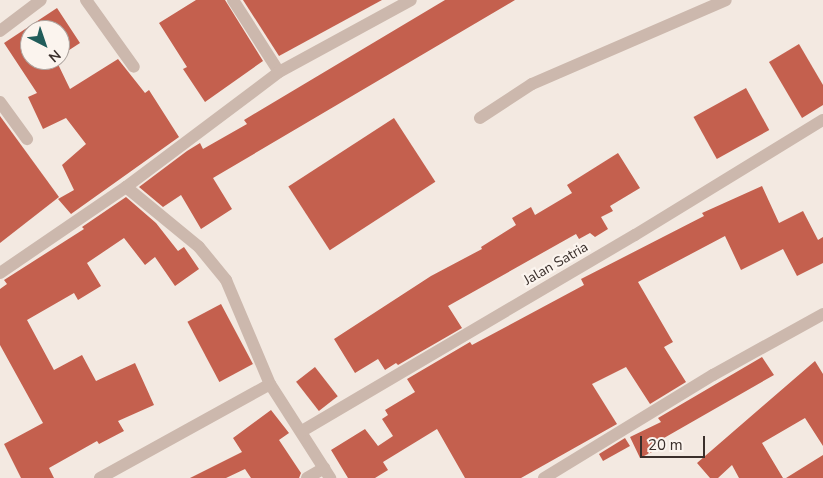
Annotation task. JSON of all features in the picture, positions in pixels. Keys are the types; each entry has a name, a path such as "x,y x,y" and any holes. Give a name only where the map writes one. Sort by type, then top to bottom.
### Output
{"street":[{"path":"0,31 41,0"},
{"path":"86,0 134,67"},
{"path":"233,0 279,72"},
{"path":"0,273 126,187 279,72 411,0"},
{"path":"480,118 532,84 726,0"},
{"path":"0,102 27,139"},
{"name":"Jalan Satria","path":"302,431 635,235 823,120"},
{"path":"126,187 198,247 218,268 237,300 270,384 302,431 327,473 307,478"},
{"path":"544,478 713,375 823,314"},
{"path":"100,478 270,384"}],"building":[{"path":"196,0 225,0 263,61 205,102 183,69 187,67 159,23"},
{"path":"243,0 382,0 279,56"},
{"path":"445,0 515,0 213,178 232,209 201,229 181,195 163,207 139,187 200,143 203,149 247,124 244,120"},
{"path":"57,8 65,20 39,20"},
{"path":"70,28 80,43 70,50"},
{"path":"20,32 20,67 4,43"},
{"path":"799,44 823,85 823,105 802,118 769,62"},
{"path":"118,59 145,93 149,90 179,137 71,214 58,199 74,190 62,165 86,144 66,118 43,129 28,97 37,93 22,70 61,70 70,89"},
{"path":"746,88 769,130 717,159 694,117"},
{"path":"0,116 59,197 0,243"},
{"path":"394,118 435,182 330,250 288,187"},
{"path":"618,153 640,188 610,206 613,211 601,217 608,229 595,237 590,233 579,239 576,234 448,306 462,328 398,365 396,363 385,370 378,359 355,373 334,339 431,276 482,249 481,247 516,225 512,218 531,207 535,215 572,193 567,185"},
{"path":"762,186 779,223 803,211 818,240 823,237 823,263 797,276 783,249 741,270 725,236 638,282 673,342 664,347 686,382 650,404 626,367 592,384 617,424 521,478 465,478 437,429 383,462 388,470 375,478 348,478 331,450 365,429 378,446 393,436 382,419 388,415 385,410 415,392 407,379 470,342 472,345 584,285 581,279 704,216 702,213"},
{"path":"126,197 156,223 178,251 184,247 199,269 175,286 155,257 145,265 124,238 87,263 101,286 78,300 74,293 27,320 54,370 82,355 96,381 135,363 154,405 118,421 124,431 99,444 97,441 49,468 54,478 21,478 4,444 43,423 0,345 0,289 7,284 4,280 84,229 82,227"},
{"path":"221,304 253,364 219,382 187,322"},
{"path":"762,357 774,375 657,442 660,448 640,458 630,437 661,422 658,418"},
{"path":"815,361 823,374 823,446 805,418 762,443 783,478 739,478 732,465 718,478 710,478 697,463"},
{"path":"315,367 338,396 319,411 296,382"},
{"path":"271,410 289,433 279,440 301,473 299,478 251,478 245,469 226,478 190,478 242,452 233,438"},
{"path":"625,438 630,446 603,461 599,454"},
{"path":"823,455 823,478 786,478"}]}
